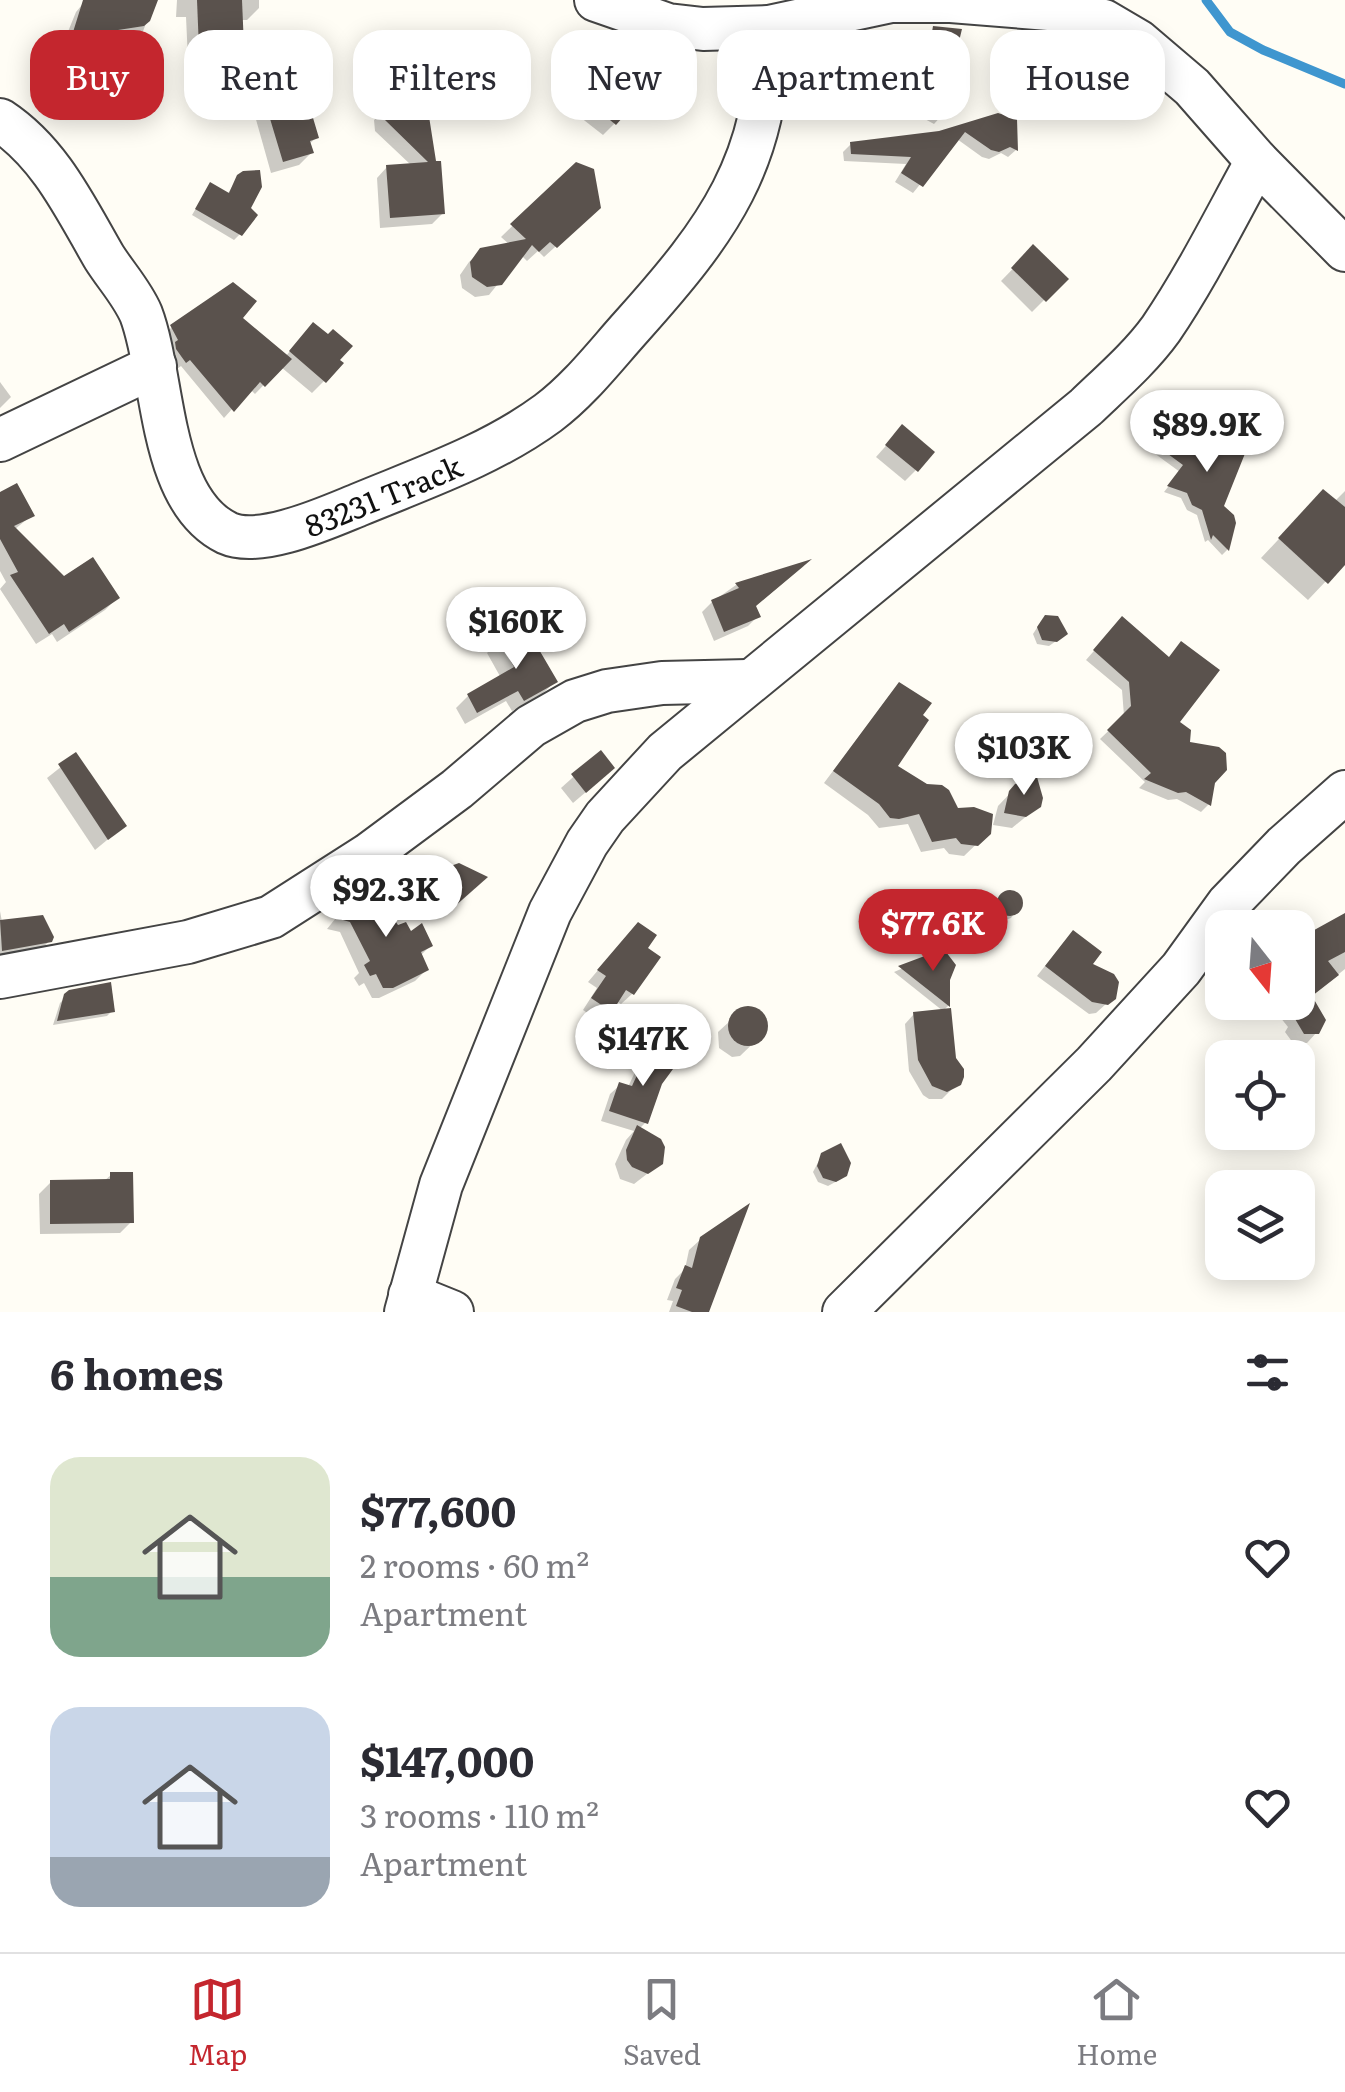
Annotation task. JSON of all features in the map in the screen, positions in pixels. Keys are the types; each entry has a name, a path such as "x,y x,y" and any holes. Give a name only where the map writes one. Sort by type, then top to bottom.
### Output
{"street":[{"path":"596,0 668,25 703,29 769,27 891,1 952,1 1049,10 1104,21 1138,41 1192,87 1345,250"},
{"name":"83231 Track","path":"0,120 40,155 86,222 140,313 155,366 169,447 185,487 207,516 232,535 269,534 300,527 474,457 514,435 571,394 673,280 735,193 753,150 764,107 769,27"},
{"path":"452,1312 408,1304 441,1185 550,912 587,843 665,752 1059,430 1128,367 1159,332 1182,296 1257,160"},
{"path":"0,440 155,366"},
{"path":"0,977 188,942 271,917 383,844 457,789 531,726 575,702 607,691 662,684 748,681"},
{"path":"844,1312 1094,1064 1181,968 1228,904 1284,846 1345,792"}],"building":[{"path":"83,0 158,0 144,26 74,30"},
{"path":"197,0 242,0 243,30 198,30"},
{"path":"933,26 962,29 962,30 932,30"},
{"path":"990,115 990,120 1017,120 1018,151 1010,147 999,152 991,150 965,132 923,187 901,173 911,157 851,154 850,142 939,131"},
{"path":"270,120 314,120 319,138 310,141 314,153 283,162"},
{"path":"385,120 430,120 436,161 441,161 445,214 390,218 386,165 428,162"},
{"path":"576,162 594,169 601,208 557,248 550,242 539,252 532,245 502,285 487,287 472,277 470,262 480,248 526,239 510,224"},
{"path":"260,170 262,187 251,208 258,215 242,236 195,209 210,182 229,193 237,175"},
{"path":"1033,244 1069,279 1046,302 1011,268"},
{"path":"233,282 257,301 243,318 292,359 265,387 260,382 234,412 190,360 186,363 176,349 178,340 170,325"},
{"path":"313,322 328,334 333,329 353,346 326,383 289,351"},
{"path":"1179,419 1214,445 1229,435 1250,441 1224,506 1236,523 1229,551 1213,535 1211,540 1202,510 1192,505 1187,493 1167,486 1183,465 1157,446"},
{"path":"902,424 935,452 918,472 885,445"},
{"path":"17,483 35,516 14,526 64,576 93,557 120,598 69,632 64,624 49,634 10,575 18,572 0,539 0,492"},
{"path":"1323,489 1345,507 1345,565 1328,584 1278,538"},
{"path":"812,559 756,606 761,617 724,632 711,600 739,588 735,583"},
{"path":"1045,615 1058,616 1068,634 1057,642 1042,640 1037,627"},
{"path":"1122,616 1169,657 1181,641 1220,670 1180,722 1191,730 1190,742 1219,747 1226,753 1227,770 1215,783 1211,806 1186,792 1178,793 1144,779 1151,773 1107,730 1131,706 1129,682 1093,650"},
{"path":"524,624 558,682 524,701 518,691 477,713 467,694 514,667 498,639"},
{"path":"899,682 932,703 923,715 929,720 898,766 927,784 942,785 958,808 974,807 993,814 991,834 978,846 961,844 956,838 932,842 919,814 890,818 879,804 833,771"},
{"path":"601,750 615,768 586,793 571,774"},
{"path":"76,752 127,826 108,840 58,764"},
{"path":"1037,777 1043,798 1041,807 1026,817 1004,813 1009,791 1015,784"},
{"path":"459,863 488,877 454,907 442,887 441,877 445,868"},
{"path":"371,886 398,925 406,922 411,931 422,923 433,946 421,952 429,970 393,988 383,988 376,974 370,976 364,965 370,961 350,922 336,918 347,901"},
{"path":"1010,890 1019,894 1023,903 1019,912 1010,916 1001,912 997,903 1001,894"},
{"path":"1345,913 1345,952 1328,961 1339,975 1315,994 1315,930"},
{"path":"43,915 54,937 52,942 2,951 0,920"},
{"path":"638,922 657,935 648,948 661,957 634,995 626,990 612,1012 591,998 606,976 597,970"},
{"path":"1073,930 1102,952 1093,964 1114,974 1119,982 1116,999 1108,1005 1092,1002 1045,966"},
{"path":"938,951 946,952 956,965 950,980 950,1007 898,966"},
{"path":"111,982 115,1012 57,1021 64,994 69,990"},
{"path":"1315,1001 1326,1020 1319,1034 1304,1034 1296,1020 1315,1020"},
{"path":"748,1006 762,1012 768,1026 762,1040 748,1046 734,1040 728,1026 734,1012"},
{"path":"951,1008 956,1058 964,1069 964,1077 961,1085 947,1092 932,1086 918,1060 913,1012"},
{"path":"659,1051 672,1061 673,1069 662,1084 648,1124 609,1111 619,1082 632,1086 645,1058"},
{"path":"637,1125 661,1139 665,1147 663,1164 648,1174 632,1167 627,1160 626,1150"},
{"path":"841,1143 851,1163 847,1176 836,1182 823,1178 817,1166 821,1153"},
{"path":"110,1172 133,1172 134,1223 50,1224 50,1180 110,1179"},
{"path":"750,1203 709,1312 692,1312 676,1306 682,1290 676,1288 685,1265 692,1268 700,1237"}],"waterway":[{"path":"1206,0 1230,32 1345,84"}]}
